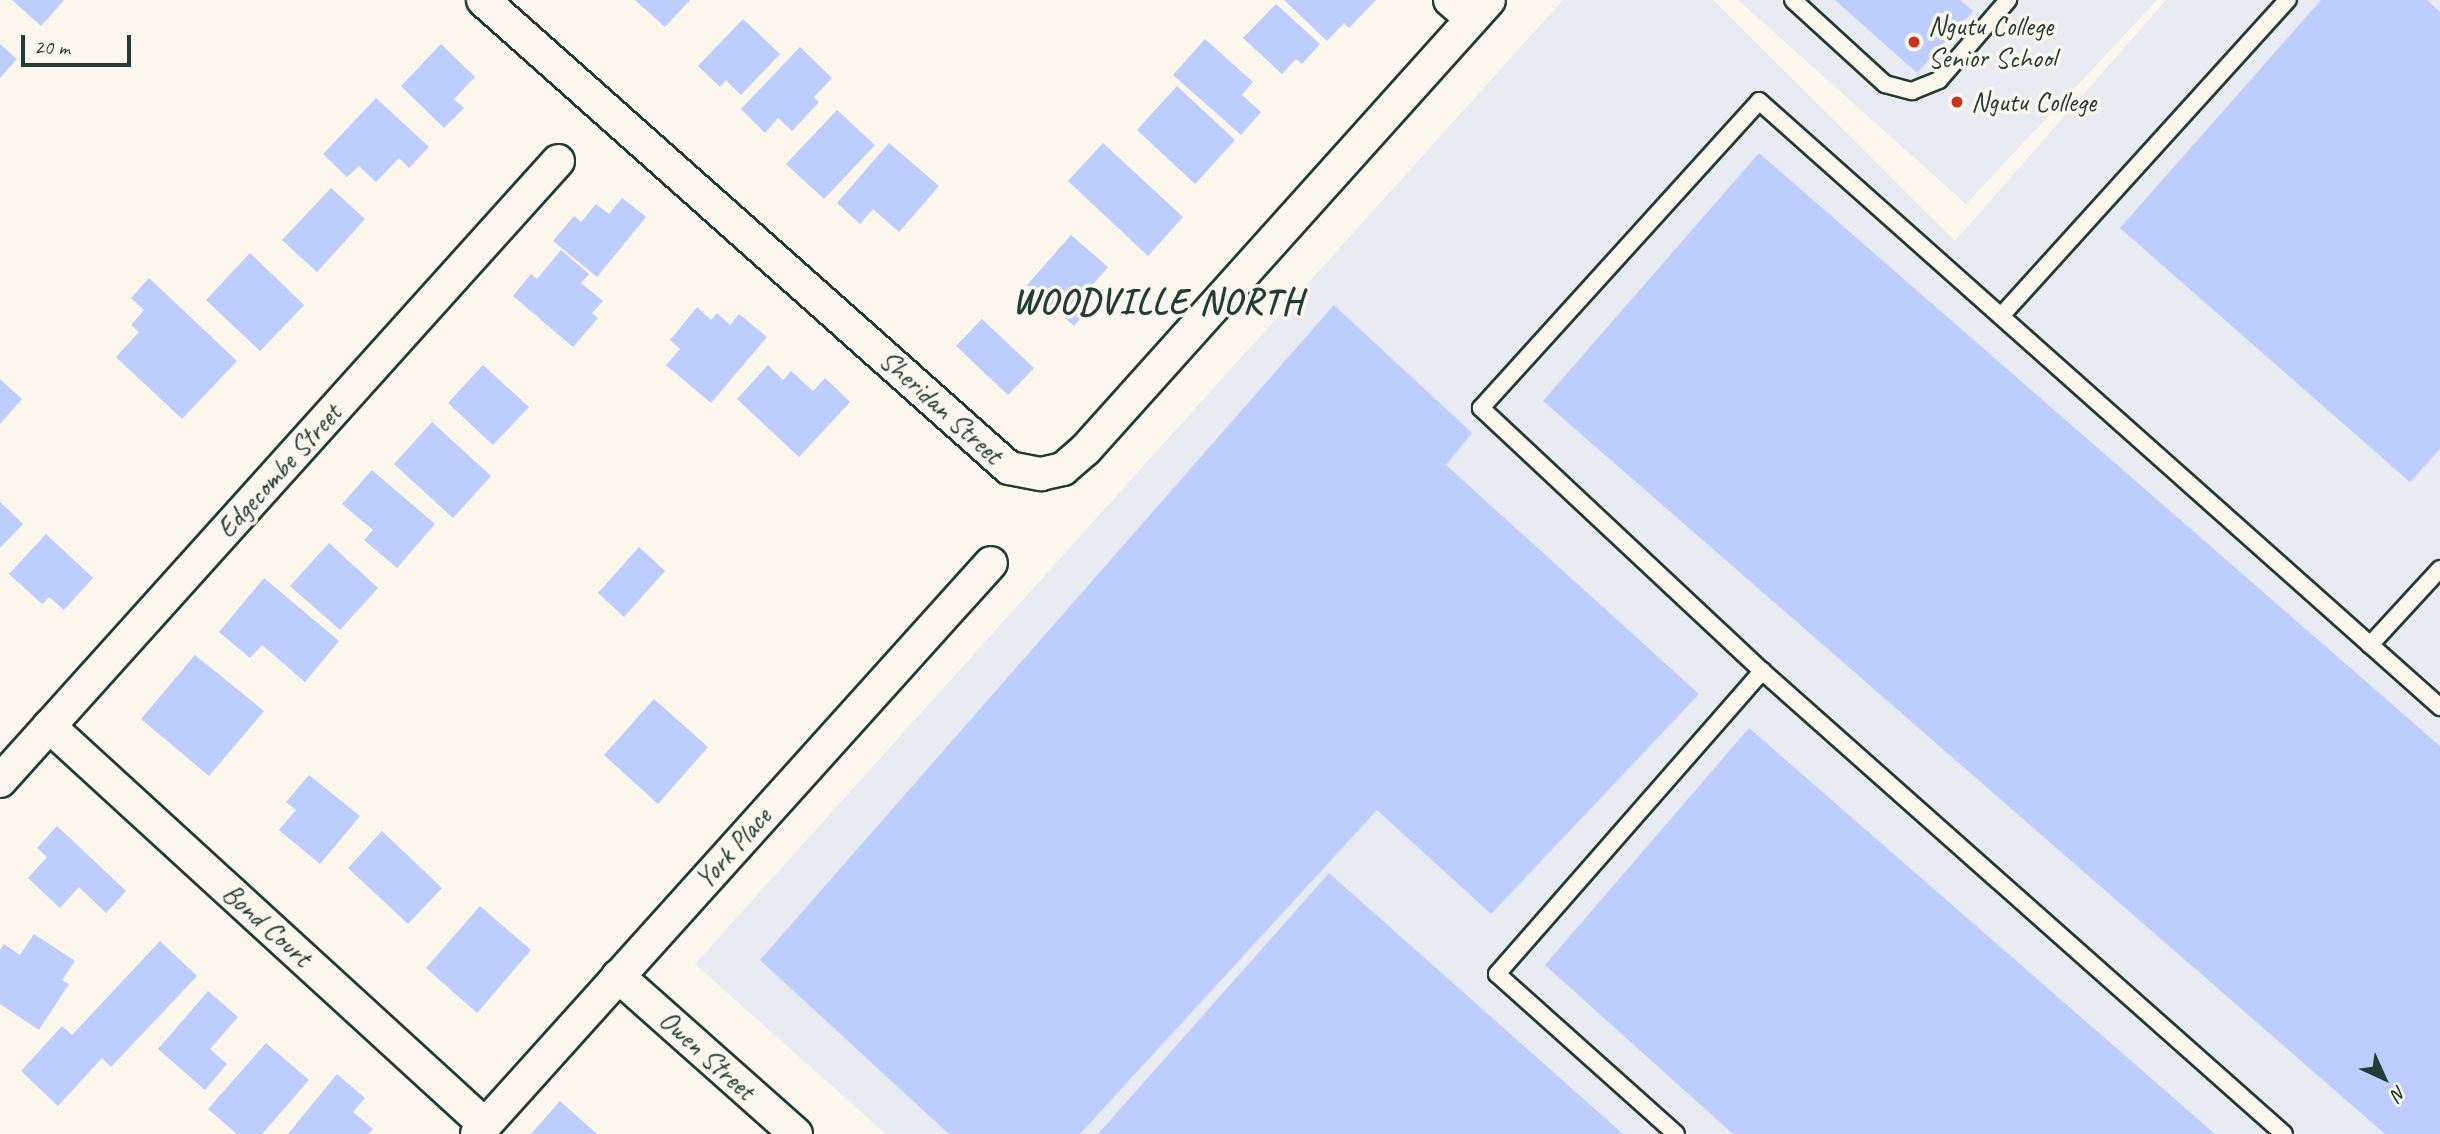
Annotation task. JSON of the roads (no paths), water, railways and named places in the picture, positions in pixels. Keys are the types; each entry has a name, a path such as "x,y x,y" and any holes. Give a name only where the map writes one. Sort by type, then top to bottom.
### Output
{"street":[{"name":"Sheridan Street","path":"483,0 1009,468 1041,474 1063,469 1086,449 1470,6"},
{"name":"Edgecombe Street","path":"0,780 558,161"},
{"name":"York Place","path":"481,1129 991,563"},
{"name":"Bond Court","path":"48,726 481,1129"},
{"name":"Owen Street","path":"618,976 796,1134"}],"lane":[{"path":"1793,0 1885,84 1912,91 1939,80 2008,0"},
{"path":"2001,316 2288,0"},
{"path":"2284,1134 1762,671 1481,408 1759,101 2440,707"},
{"path":"2370,645 2440,569"},
{"path":"1676,1134 1497,974 1762,671"}],"place":[{"name":"Ngutu College Senior School","path":"1914,42"},
{"name":"Ngutu College","path":"1957,102"}],"district":[{"name":"WOODVILLE NORTH","path":"1158,302"}]}
